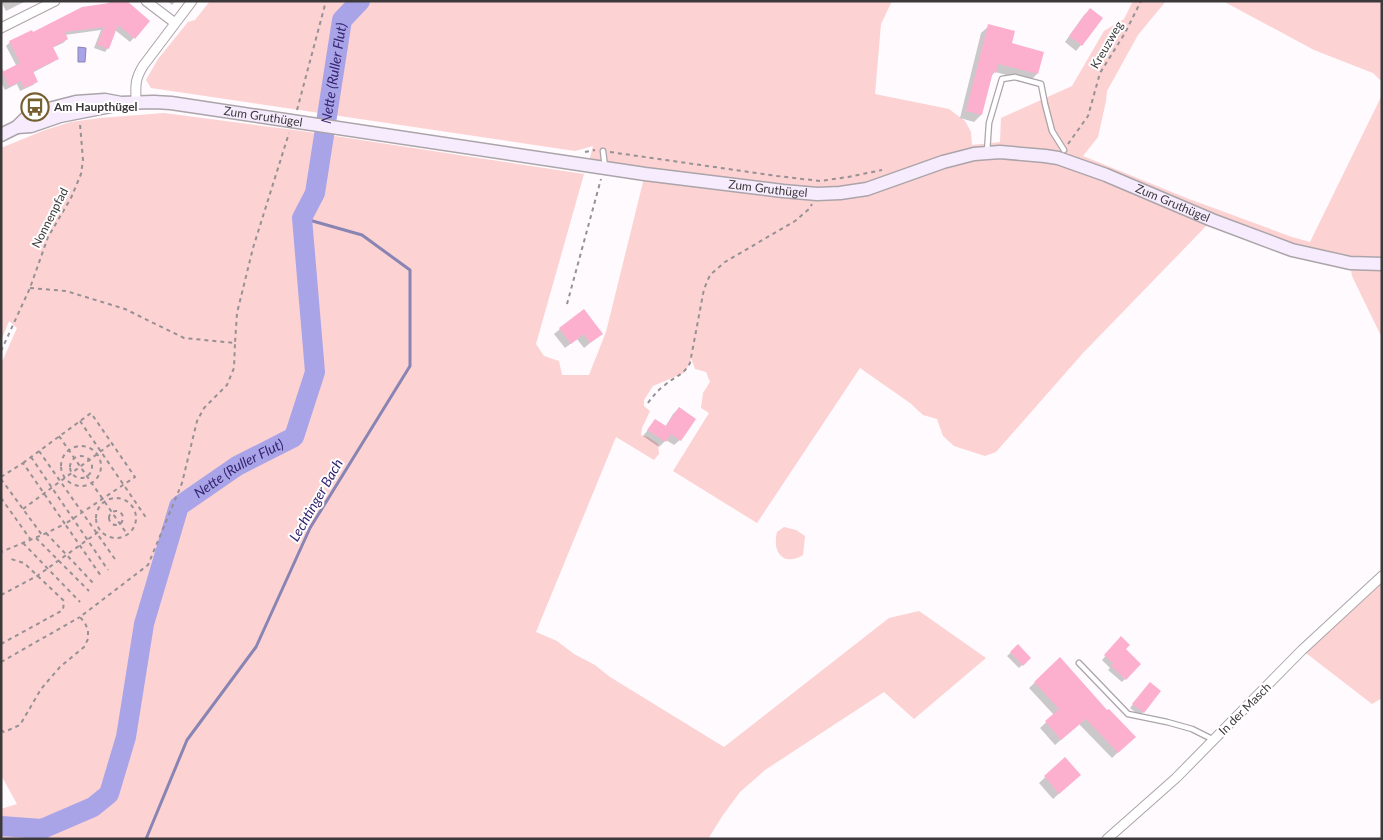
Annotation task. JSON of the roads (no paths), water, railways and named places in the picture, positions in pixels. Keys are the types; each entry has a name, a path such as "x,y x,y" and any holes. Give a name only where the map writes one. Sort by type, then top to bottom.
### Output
{"street":[{"path":"1,28 55,1"},
{"path":"146,1 175,23"},
{"path":"136,102 136,80 138,74 192,1"},
{"name":"Zum Gruthügel","path":"1,135 17,127 27,117 37,112 76,102 105,100 121,103 171,103 645,174 817,194 866,189 943,162 974,154 1007,152 1058,158 1106,175 1212,220 1292,250 1350,263 1382,264"},
{"name":"In der Masch","path":"1107,839 1176,778 1302,650 1382,576"}],"lane":[{"path":"987,153 989,123 1002,78 1015,77 1041,84 1052,131 1064,150"},
{"path":"603,151 605,167"},
{"path":"1079,663 1128,714 1192,729 1214,740"}],"waterway":[{"name":"Nette (Ruller Flut)","path":"1,826 42,829 93,807 109,794 126,737 144,624 179,506 237,466 294,437 315,372 302,218 315,193 342,20 360,1"},
{"name":"Lechtinger Bach","path":"146,839 187,740 256,647 310,528 410,366 410,270 362,235 302,218"}],"place":[{"name":"Am Haupthügel","path":"35,107"}]}
